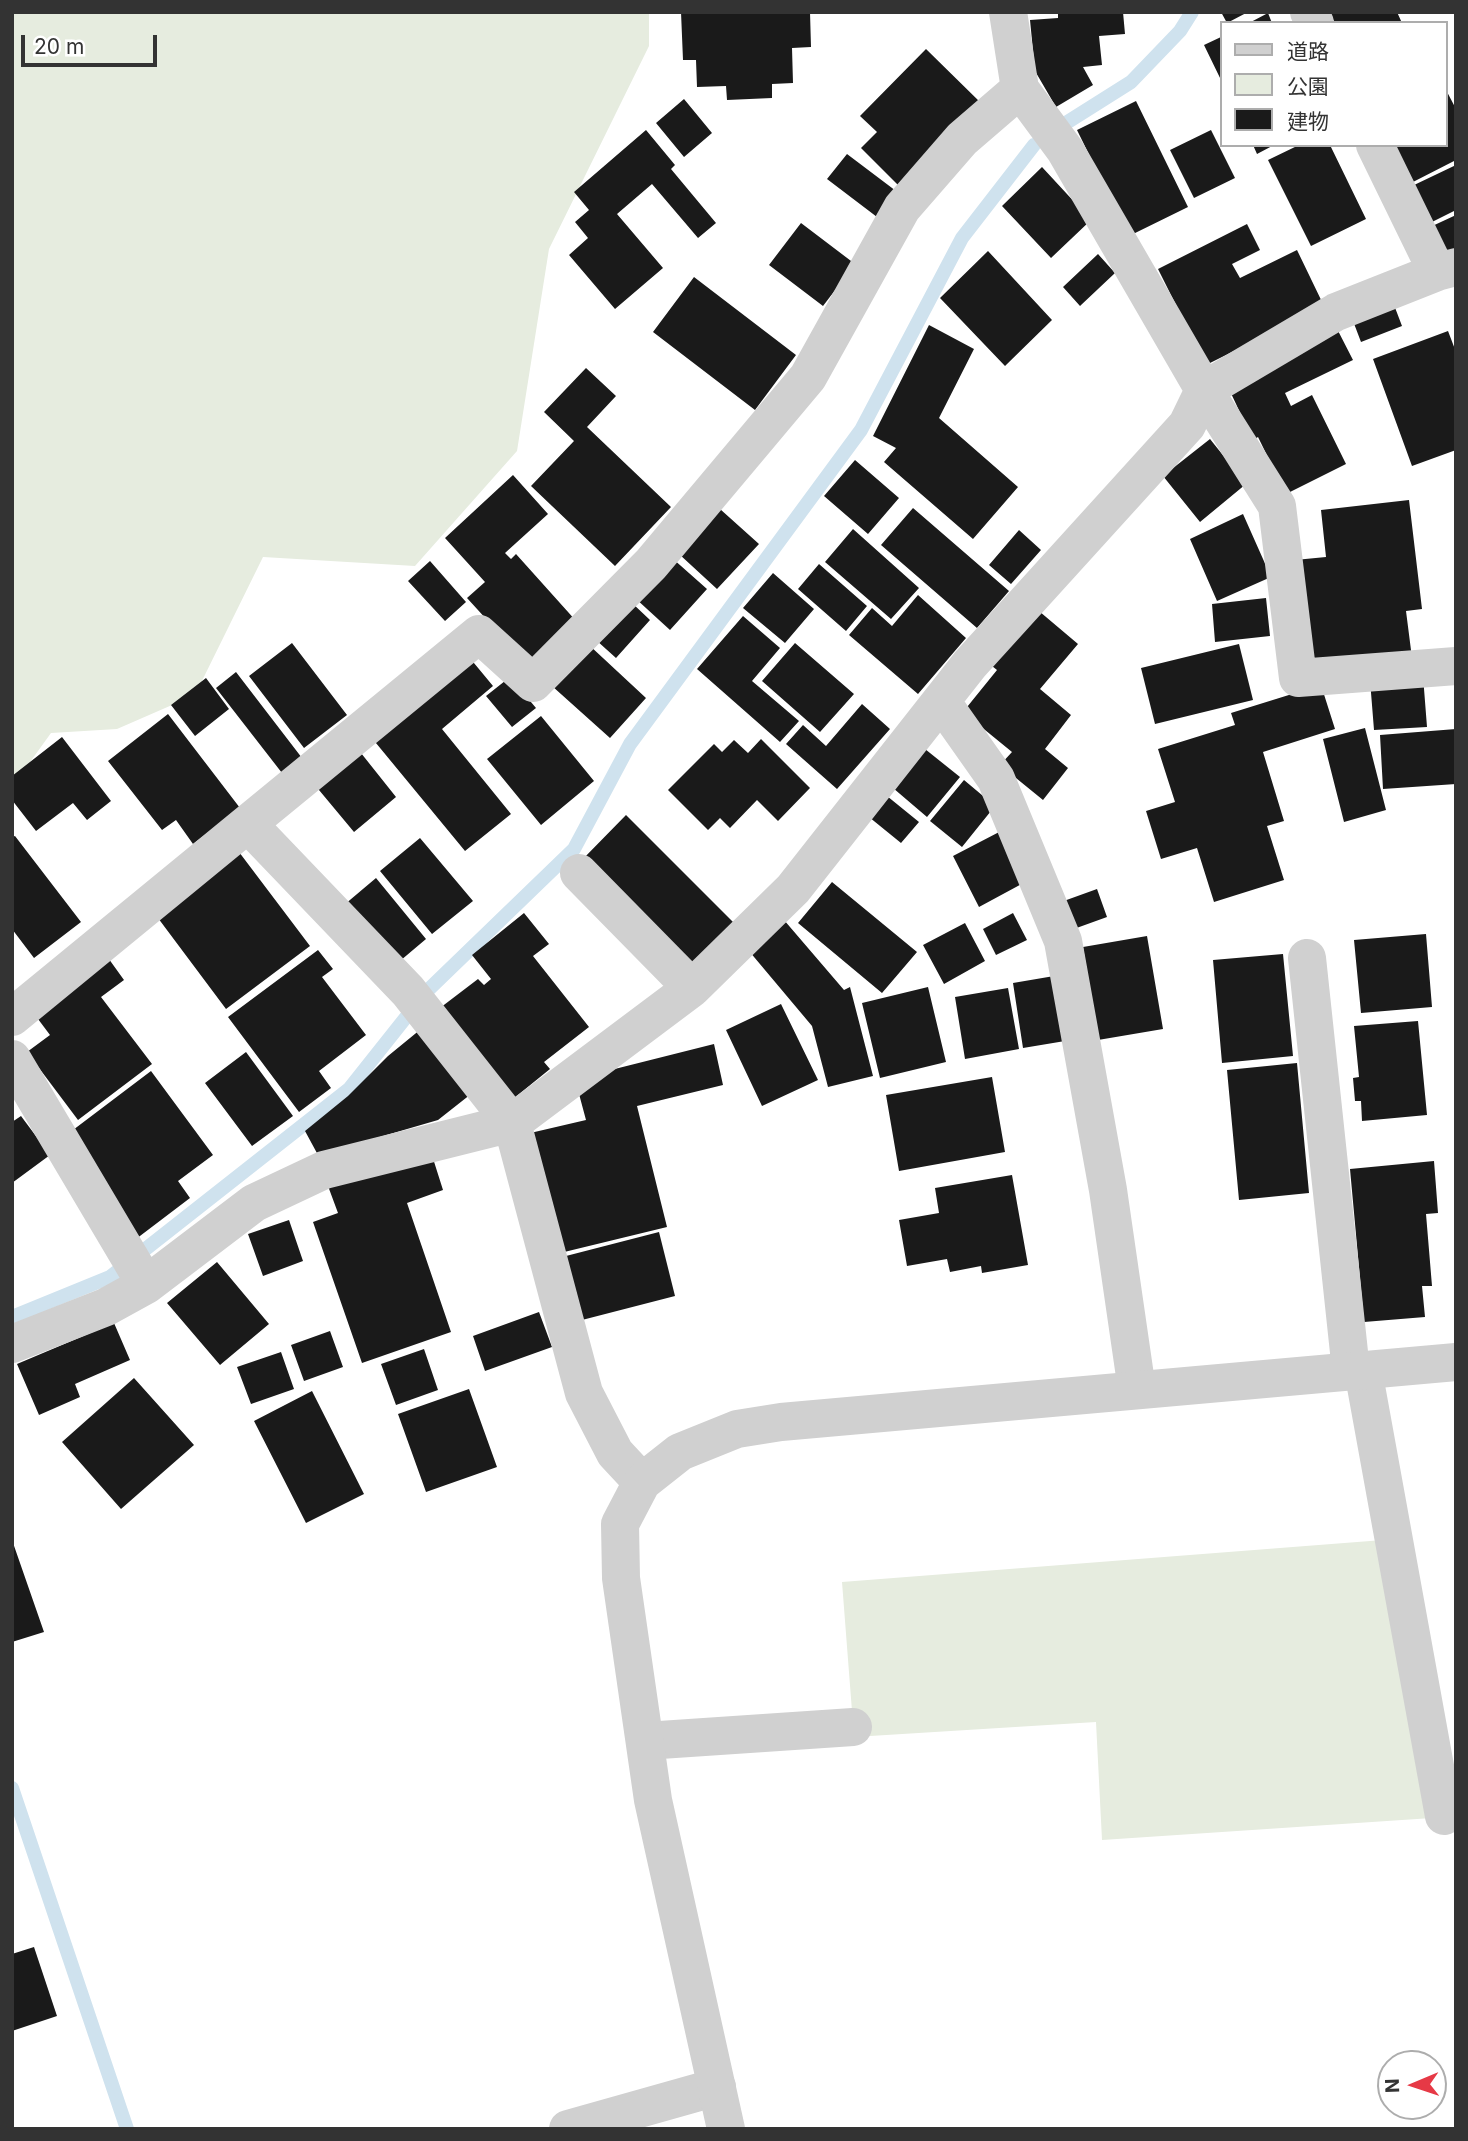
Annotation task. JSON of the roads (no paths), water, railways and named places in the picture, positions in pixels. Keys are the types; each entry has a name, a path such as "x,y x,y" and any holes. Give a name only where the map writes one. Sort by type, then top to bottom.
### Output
{"street":[{"path":"1008,12 1020,89 1065,150 1204,390 1276,506 1298,678 1456,666"},
{"path":"12,1017 479,634 533,683 650,564 808,377 902,208 962,139 1020,89"},
{"path":"12,1344 106,1307 137,1270 254,1203 324,1170 512,1123 692,988 793,889 970,664 1187,425 1204,390 1336,312 1446,270 1376,147"},
{"path":"940,701 996,779 1063,941 1108,1190 1138,1390"},
{"path":"248,824 408,991 512,1123 584,1394 615,1452 642,1482"},
{"path":"579,873 692,988"},
{"path":"1307,958 1357,1371 1444,1816"},
{"path":"12,1059 137,1270"},
{"path":"726,2129 653,1800 621,1578 620,1524 642,1482 680,1452 737,1429 781,1422 1456,1362"},
{"path":"645,1741 853,1727"},
{"path":"568,2129 717,2087"}],"waterway":[{"path":"1066,123 1131,82 1180,31 1192,12"},
{"path":"426,992 574,849 630,744 861,430 962,238 1034,145"},
{"path":"12,1317 110,1277 349,1089 407,1016"},
{"path":"12,1788 127,2129"}]}
